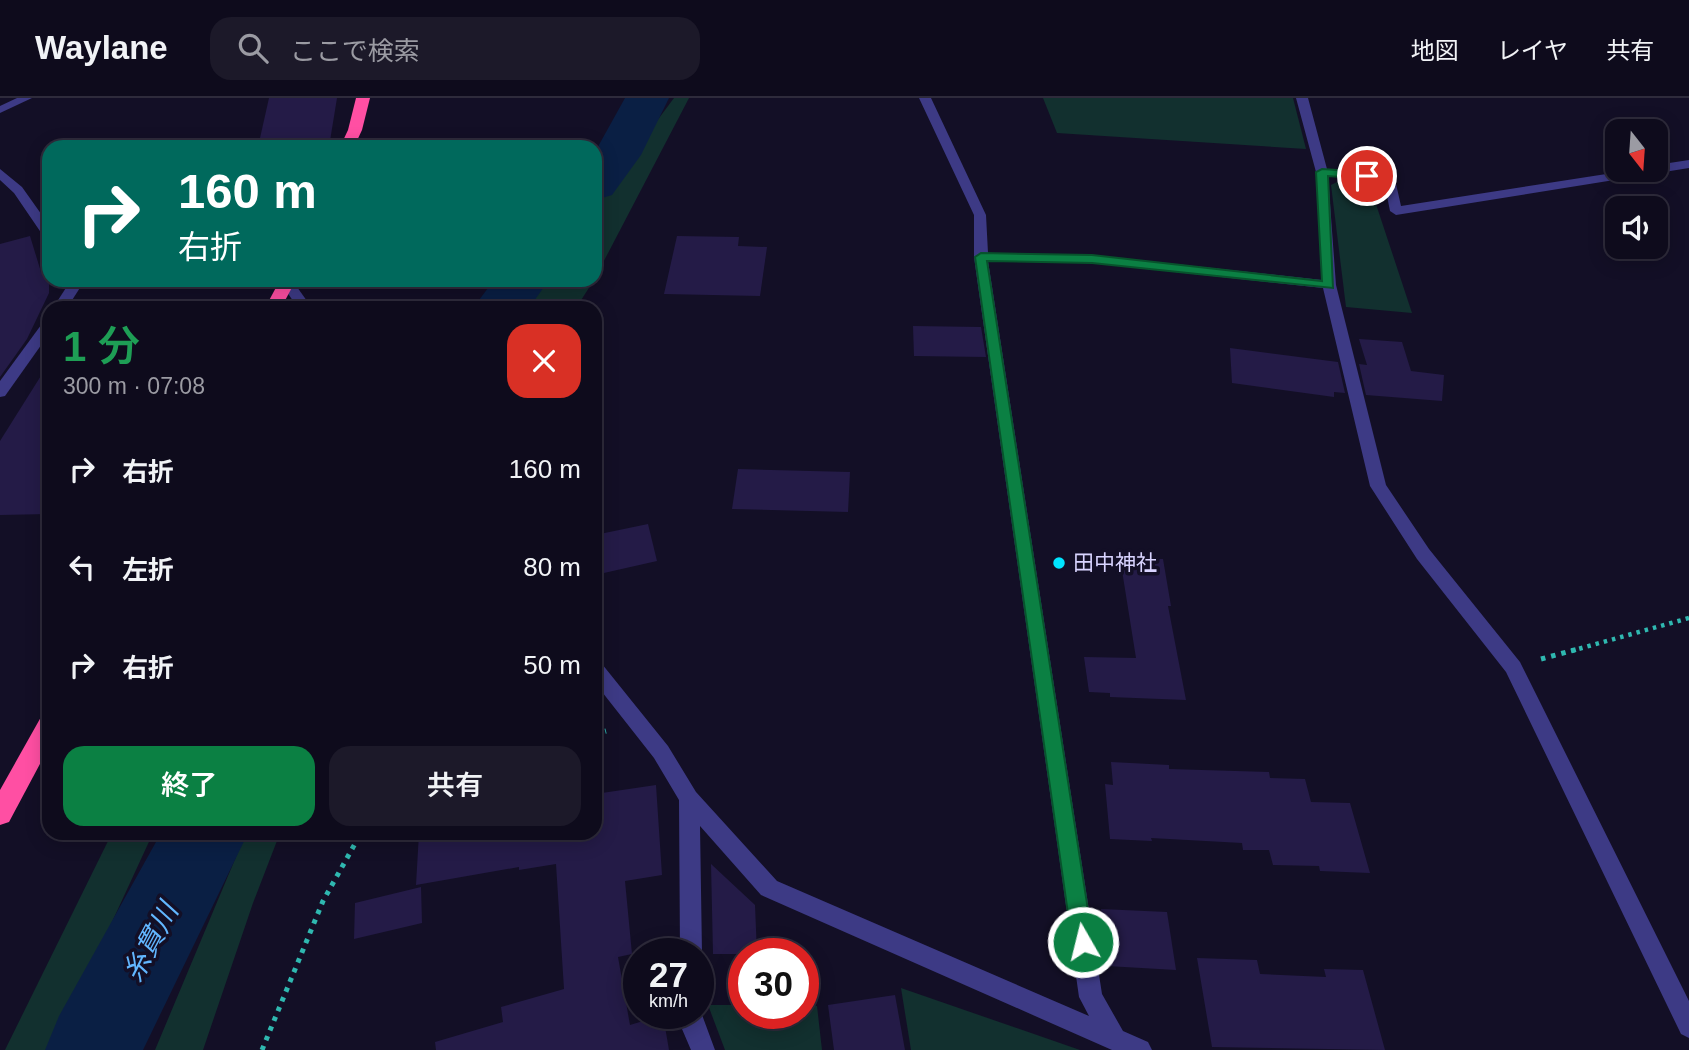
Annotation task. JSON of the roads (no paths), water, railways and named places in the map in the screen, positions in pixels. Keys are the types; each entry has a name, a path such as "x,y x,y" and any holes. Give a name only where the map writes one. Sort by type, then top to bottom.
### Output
{"highway":[{"path":"350,140 363,98"},
{"path":"0,814 42,736"}],"street":[{"path":"0,110 26,98"},
{"path":"925,98 980,215 981,257 1091,997 1115,1039"},
{"path":"1302,98 1322,172 1329,285 1378,486 1423,554 1513,667 1689,1026"},
{"path":"1668,167 1689,164"},
{"path":"1322,172 1390,177 1396,211 1605,177"},
{"path":"0,173 18,190 42,224"},
{"path":"0,195 18,190"},
{"path":"981,257 1092,259 1329,285"},
{"path":"0,392 42,334"},
{"path":"602,678 661,752 689,799 769,888 1140,1050"},
{"path":"689,799 691,938"},
{"path":"694,1029 703,1050"}],"waterway":[{"name":"糸貫川","path":"602,175 617,155 647,98"},
{"name":"糸貫川","path":"506,301 517,287"},
{"name":"糸貫川","path":"93,1050 202,840"}],"place":[{"name":"田中神社","path":"1059,563"}]}
